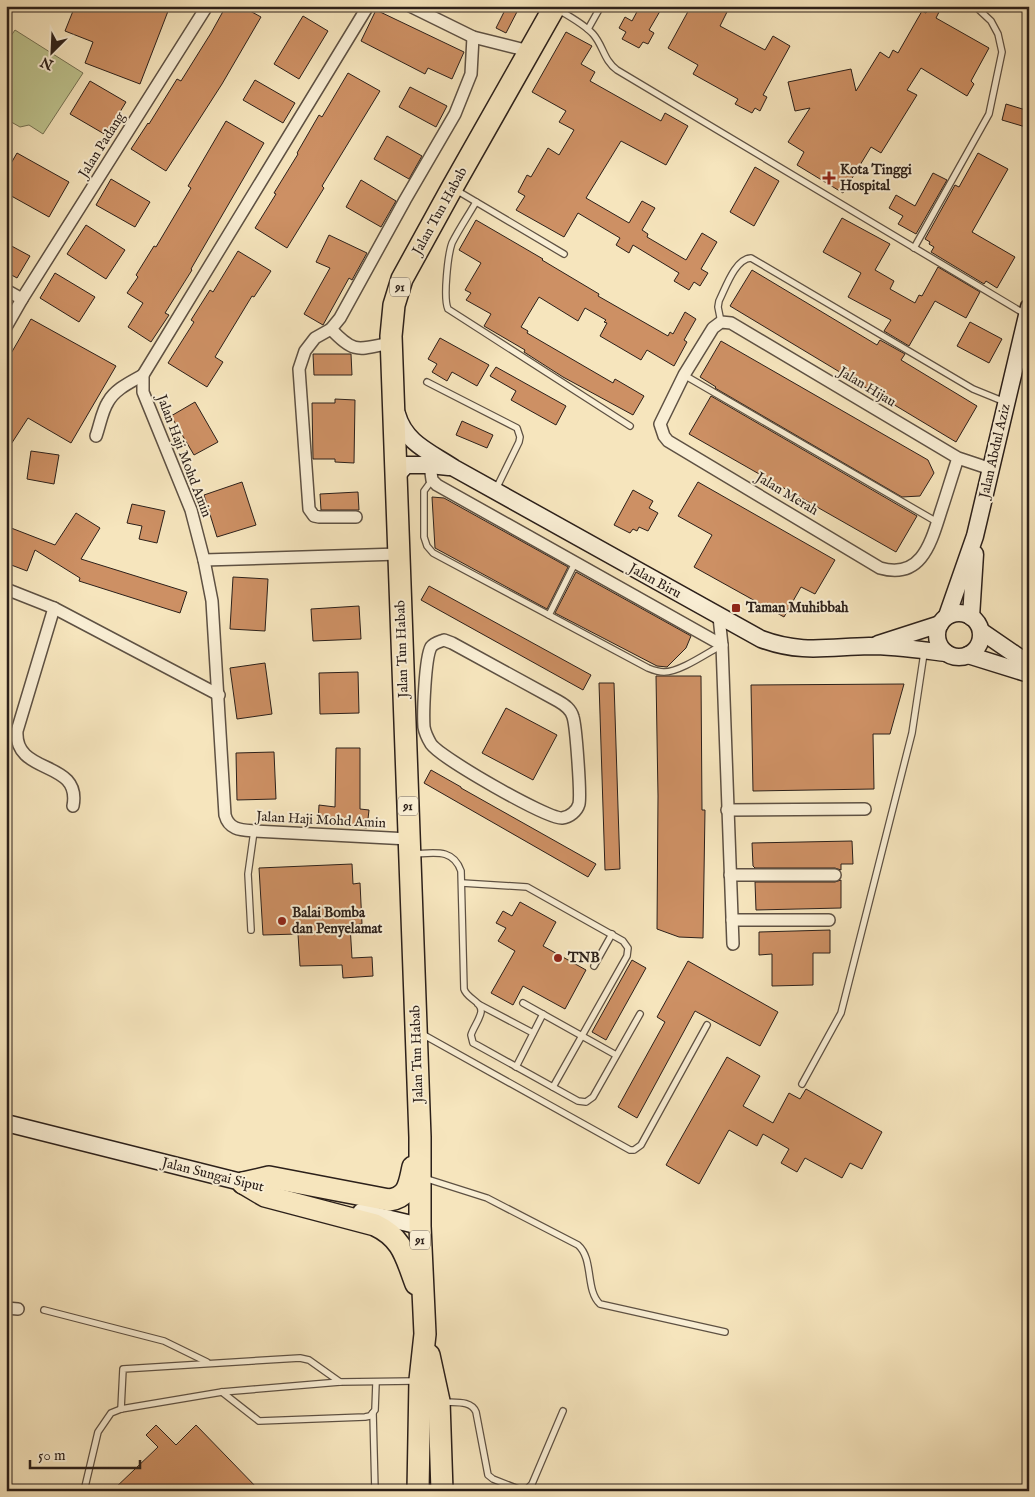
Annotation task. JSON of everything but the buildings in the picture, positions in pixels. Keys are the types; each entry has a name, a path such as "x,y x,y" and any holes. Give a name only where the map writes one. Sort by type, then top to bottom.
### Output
{"highway":[{"name":"Jalan Tun Habab","path":"418,1491 426,1394 425,1334 420,1226 420,1137 391,344 394,305 402,279 555,7"},
{"path":"243,1183 269,1177 380,1200 397,1199 409,1187 420,1137"},
{"path":"243,1183 265,1196 375,1225 386,1230 394,1236 406,1257 423,1303"},
{"name":"Jalan Tun Habab","path":"425,1334 426,1394 442,1491"},
{"path":"426,1394 428,1491"},
{"path":"426,1394 446,1424 453,1491"}],"street":[{"name":"Jalan Padang","path":"6,326 207,6"},
{"path":"96,436 106,404 110,398 125,386 143,375 368,6"},
{"path":"410,6 473,37 529,51"},
{"path":"356,517 319,517 314,516 309,509 298,369 305,352 315,338 331,330 340,318 455,114 471,74 473,37"},
{"path":"6,290 22,299"},
{"name":"Jalan Abdul Aziz","path":"976,536 1028,311"},
{"name":"Jalan Merah","path":"726,322 713,328 684,375 660,424 664,436 674,444 880,568 892,572 906,568 920,560 930,544 958,458"},
{"name":"Jalan Hijau","path":"726,322 958,458 991,469"},
{"path":"331,330 344,343 358,349 391,344"},
{"name":"Jalan Haji Mohd Amin","path":"143,375 143,392 191,510 212,601 219,695 224,815 226,822 232,827 254,831 409,847"},
{"name":"Jalan Biru","path":"393,399 401,427 410,439 454,468 761,639 777,645 796,648 826,650 870,646 946,653"},
{"name":"Jalan Biru","path":"396,476 406,465 431,472 454,468"},
{"path":"431,472 437,485 722,645"},
{"path":"972,617 976,536"},
{"path":"976,536 943,620 937,630 938,643 946,653 961,657 968,655 978,645 981,631"},
{"path":"204,560 399,554"},
{"path":"6,590 54,608 219,695"},
{"path":"54,608 17,732 16,741 23,754 70,782 75,796 73,806"},
{"path":"943,620 959,612 972,617 981,631 1029,664"},
{"path":"719,617 722,645 733,944"},
{"name":"Jalan Biru","path":"870,646 943,620"},
{"path":"444,640 566,706 570,710 575,724 578,792 576,810 571,815 562,818 553,816 461,767 432,746 424,726 426,681 432,647 437,642 444,640"},
{"path":"968,655 1029,674"},
{"path":"403,675 426,681"},
{"path":"727,810 865,809"},
{"path":"730,875 835,875"},
{"path":"732,920 830,920"},
{"name":"Jalan Sungai Siput","path":"6,1123 420,1226"},
{"path":"6,1308 18,1309"}],"lane":[{"path":"588,29 601,6"},
{"path":"914,248 989,114 1000,70 1002,52 998,34 991,21 975,6"},
{"path":"555,7 588,29 601,45 607,60 617,70 914,248 1028,311"},
{"path":"452,188 564,254"},
{"path":"476,202 451,246 445,293 448,309 630,426"},
{"path":"726,322 718,307 719,301 738,264 746,258 751,258 973,389 1006,403"},
{"path":"684,375 938,522"},
{"path":"427,382 517,428 520,432 519,442 496,491"},
{"path":"431,472 424,494 424,537 430,550 648,668 657,671 666,672 678,669 722,645"},
{"path":"549,615 575,563"},
{"path":"802,1084 841,1013 912,733 924,651"},
{"path":"251,930 248,874 254,831"},
{"path":"409,847 452,856 459,865 462,883 464,989 467,996 478,1004 533,1033"},
{"path":"462,883 527,887 612,934 626,944 629,952 553,1087"},
{"path":"594,966 612,934"},
{"path":"523,1003 616,1055"},
{"path":"478,1004 481,1012 471,1035 474,1043 582,1102 590,1100 640,1014"},
{"path":"516,1067 543,1014"},
{"path":"416,1031 630,1150 641,1145 707,1025"},
{"path":"420,1177 487,1198 578,1245 584,1252 596,1298 600,1304 725,1332"},
{"path":"44,1310 164,1341 208,1363"},
{"path":"121,1409 123,1369 300,1358 309,1360 340,1382"},
{"path":"84,1491 98,1432 111,1413 121,1409 222,1392 340,1382 376,1383 466,1403 473,1406 476,1412 488,1475 493,1480 521,1490 526,1490 532,1484 563,1411"},
{"path":"375,1491 373,1413 376,1405 376,1383"},
{"path":"222,1392 259,1421 365,1417 373,1413"}],"green space":[{"path":"15,30 83,73 43,134 29,125 20,127 6,119 6,43"}],"place":[{"name":"Kota Tinggi Hospital","path":"829,178"},
{"name":"Taman Muhibbah","path":"736,608"},
{"name":"Balai Bomba dan Penyelamat","path":"282,921"},
{"name":"TNB","path":"558,958"}]}
